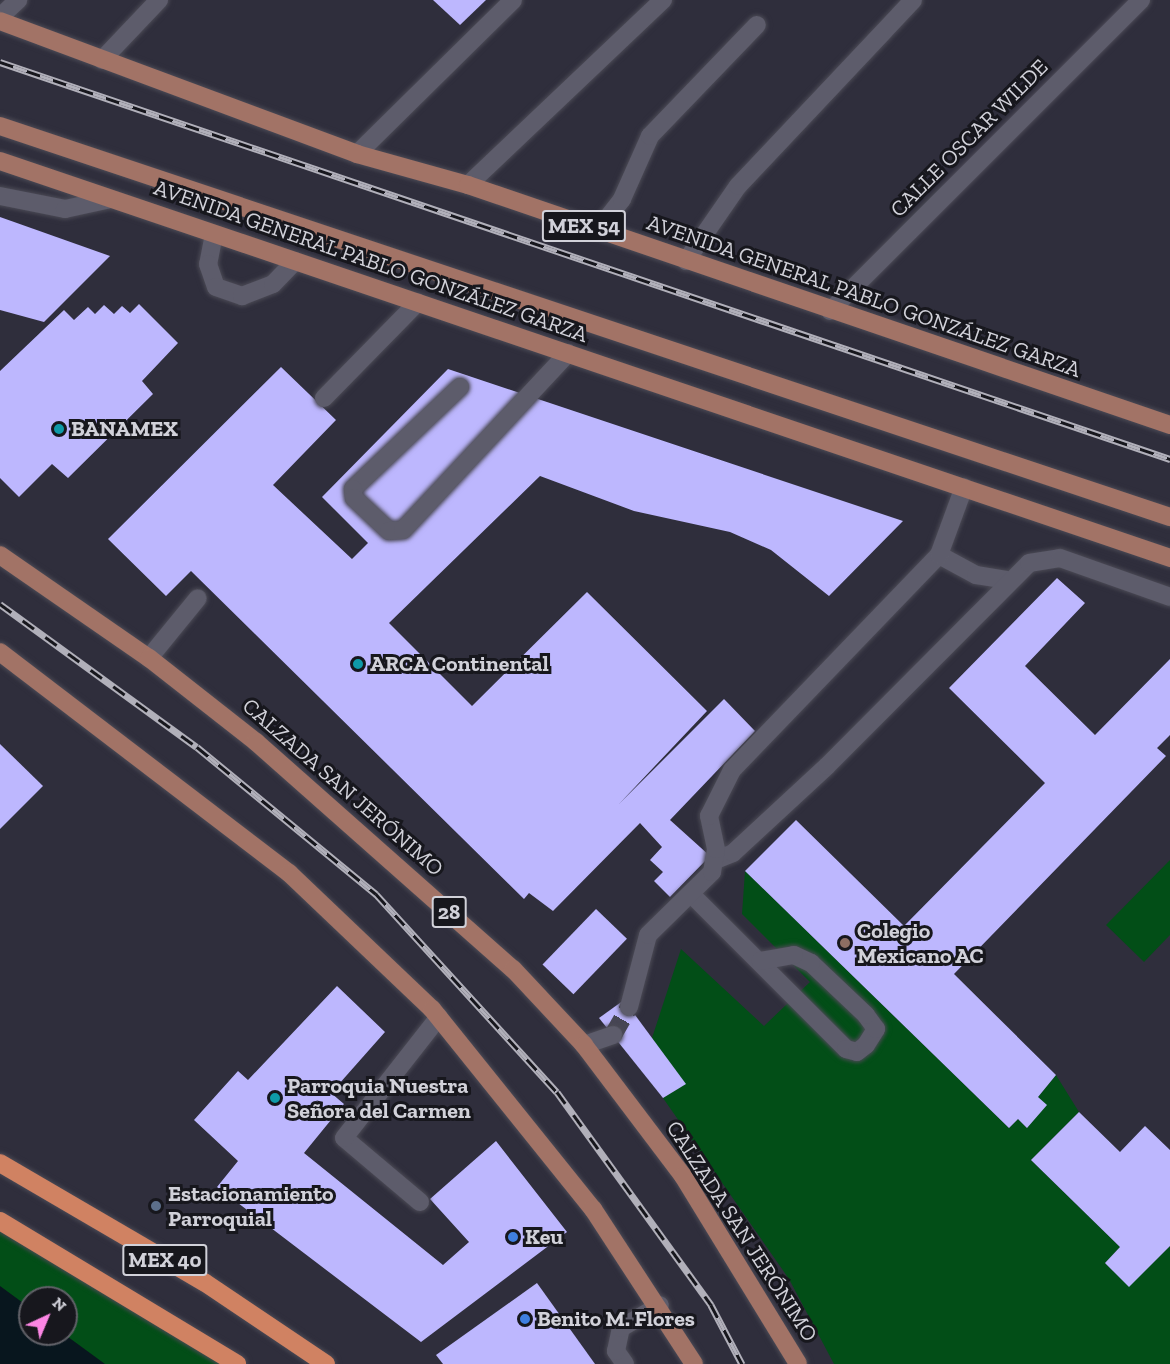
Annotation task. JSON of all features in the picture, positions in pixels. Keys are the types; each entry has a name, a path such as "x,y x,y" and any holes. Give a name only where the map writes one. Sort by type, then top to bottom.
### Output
{"highway":[{"name":"MEX 40","path":"0,1163 204,1282 326,1364"},
{"name":"MEX 40","path":"0,1221 237,1364"}],"main road":[{"name":"AVENIDA GENERAL PABLO GONZÁLEZ GARZA","path":"0,19 102,60 357,154 468,185 830,311 1170,425"},
{"name":"AVENIDA GENERAL PABLO GONZÁLEZ GARZA","path":"0,126 1170,517"},
{"name":"AVENIDA GENERAL PABLO GONZÁLEZ GARZA","path":"0,161 1170,558"},
{"name":"CALZADA SAN JERÓNIMO","path":"0,555 149,658 356,826 513,969 584,1046 683,1176 798,1364"},
{"path":"0,652 289,873 439,1017 534,1130 660,1305 694,1364"}],"street":[{"path":"0,19 18,0"},
{"path":"102,60 159,0"},
{"path":"357,154 513,0"},
{"path":"468,185 663,0"},
{"path":"686,261 738,186 914,0"},
{"name":"CALLE OSCAR WILDE","path":"830,311 1141,0"},
{"path":"598,231 622,199 650,136 757,25"},
{"path":"0,196 46,208 111,199"},
{"path":"214,234 208,264 216,286 242,296 273,284 295,261"},
{"path":"324,398 418,302"},
{"path":"460,387 353,489 354,498 389,531 403,530 568,353"},
{"path":"716,860 709,816 732,770 939,555 964,487"},
{"path":"939,555 976,575 1007,580"},
{"path":"629,1007 648,935 693,896 716,860 733,853 827,766 1007,580 1029,563 1060,558 1170,597"},
{"path":"149,658 198,598"},
{"path":"693,896 761,961 846,1049 857,1052 866,1045 876,1029 866,1015 811,963 794,955 761,961"},
{"path":"420,1202 344,1137 439,1017"},
{"path":"584,1046 613,1035"},
{"path":"625,1364 616,1350 621,1328 660,1305"}],"green space":[{"path":"1170,860 1170,935 1144,962 1106,925"},
{"path":"745,871 1009,1128 1018,1119 1027,1128 1046,1105 1038,1097 1056,1075 1079,1112 1031,1160 1120,1247 1105,1263 1129,1286 1170,1246 1170,1364 834,1364 789,1279 663,1098 685,1084 652,1038 681,949 764,1026 810,982 742,914"},
{"path":"0,1226 225,1364 0,1364"}],"shaded area":[{"path":"0,1286 18,1299 18,1346 78,1344 105,1364 0,1364"}],"building":[{"path":"433,0 486,0 460,25"},
{"path":"0,217 110,256 44,322 0,310"},
{"name":"BANAMEX","path":"139,304 178,343 142,381 153,394 68,478 52,464 19,497 0,478 0,371 64,310 74,320 88,307 95,314 104,305 114,314 122,306 130,313"},
{"path":"281,367 336,420 273,485 352,559 368,543 322,497 448,369 903,521 829,596 771,550 730,532 634,511 540,476 389,623 472,706 587,592 707,711 619,804 724,699 755,731 670,820 710,856 670,897 654,881 663,872 650,860 662,847 640,823 553,911 529,893 524,899 191,571 166,596 108,539"},
{"path":"1057,578 1085,603 1025,666 1095,735 1170,659 1170,735 1157,748 1166,756 954,974 1056,1075 1038,1097 1047,1105 1027,1128 1018,1119 1009,1128 745,871 796,820 904,926 1045,783 949,688"},
{"path":"0,744 43,786 0,829"},
{"path":"596,909 627,939 573,994 543,964"},
{"path":"337,986 385,1032 331,1093 344,1104 304,1153 443,1265 469,1242 430,1199 496,1141 567,1232 421,1342 217,1187 238,1161 194,1120 238,1071 248,1080"},
{"path":"624,1000 686,1084 663,1098 599,1018"},
{"path":"1079,1112 1120,1152 1145,1126 1170,1150 1170,1246 1129,1287 1105,1263 1120,1247 1031,1160"},
{"name":"Benito M. Flores","path":"537,1283 595,1364 443,1364 436,1355"}],"tunnel":[{"path":"613,1035 629,1007"}],"railway":[{"path":"0,62 1170,459"},
{"path":"0,604 197,747 376,894 557,1092 711,1305 742,1364"}],"place":[{"name":"BANAMEX","path":"59,429"},
{"name":"ARCA Continental","path":"358,664"},
{"name":"Colegio Mexicano AC","path":"845,943"},
{"name":"Parroquia Nuestra Señora del Carmen","path":"275,1098"},
{"name":"Estacionamiento Parroquial","path":"156,1206"},
{"name":"Keu","path":"513,1237"},
{"name":"Benito M. Flores","path":"525,1319"}]}
